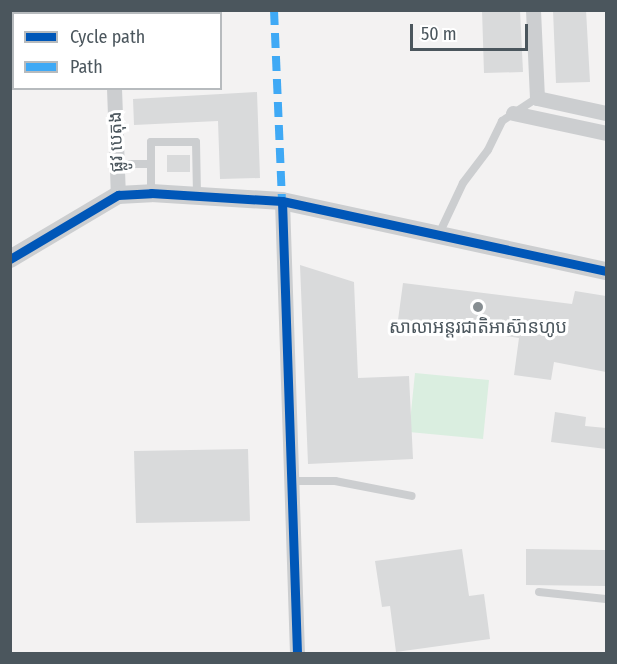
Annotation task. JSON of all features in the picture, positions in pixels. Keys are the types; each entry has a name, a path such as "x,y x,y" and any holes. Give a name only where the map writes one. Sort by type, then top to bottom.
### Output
{"street":[{"path":"533,10 537,98 606,113"},
{"name":"ផ្លូវ បេតុង","path":"114,90 118,195"},
{"path":"513,113 606,133"},
{"path":"10,259 118,195 151,193 197,194 282,201 606,271"},
{"path":"282,201 297,654"}],"lane":[{"path":"439,235 463,183 488,150 502,121 537,98"},
{"path":"151,193 151,142 196,142 197,194"},
{"path":"116,164 151,164"},
{"path":"291,482 335,481 412,496"},
{"path":"539,592 606,599"}],"green space":[{"path":"415,373 489,380 483,439 409,432"}],"building":[{"path":"482,10 520,10 523,72 484,73"},
{"path":"553,10 586,10 590,82 556,83"},
{"path":"257,92 260,178 220,179 218,121 134,125 133,99"},
{"path":"167,155 190,155 190,172 167,172"},
{"path":"300,265 354,282 358,378 409,376 413,459 308,464"},
{"path":"403,283 572,304 575,291 606,296 606,372 554,362 551,380 514,375 519,338 398,320"},
{"path":"555,412 586,417 585,426 606,428 606,449 551,442"},
{"path":"248,449 250,521 136,523 134,451"},
{"path":"462,549 469,596 484,594 490,639 396,652 390,606 382,607 375,561"},
{"path":"526,549 606,550 606,586 526,585"}],"marked path":[{"path":"274,10 282,201"}],"cycle path":[{"path":"10,259 118,195 151,193 282,201 606,271"},
{"path":"282,201 297,654"}],"place":[{"name":"សាលាអន្ដរជាតិអាស៊ានហូប","path":"478,307"}]}
